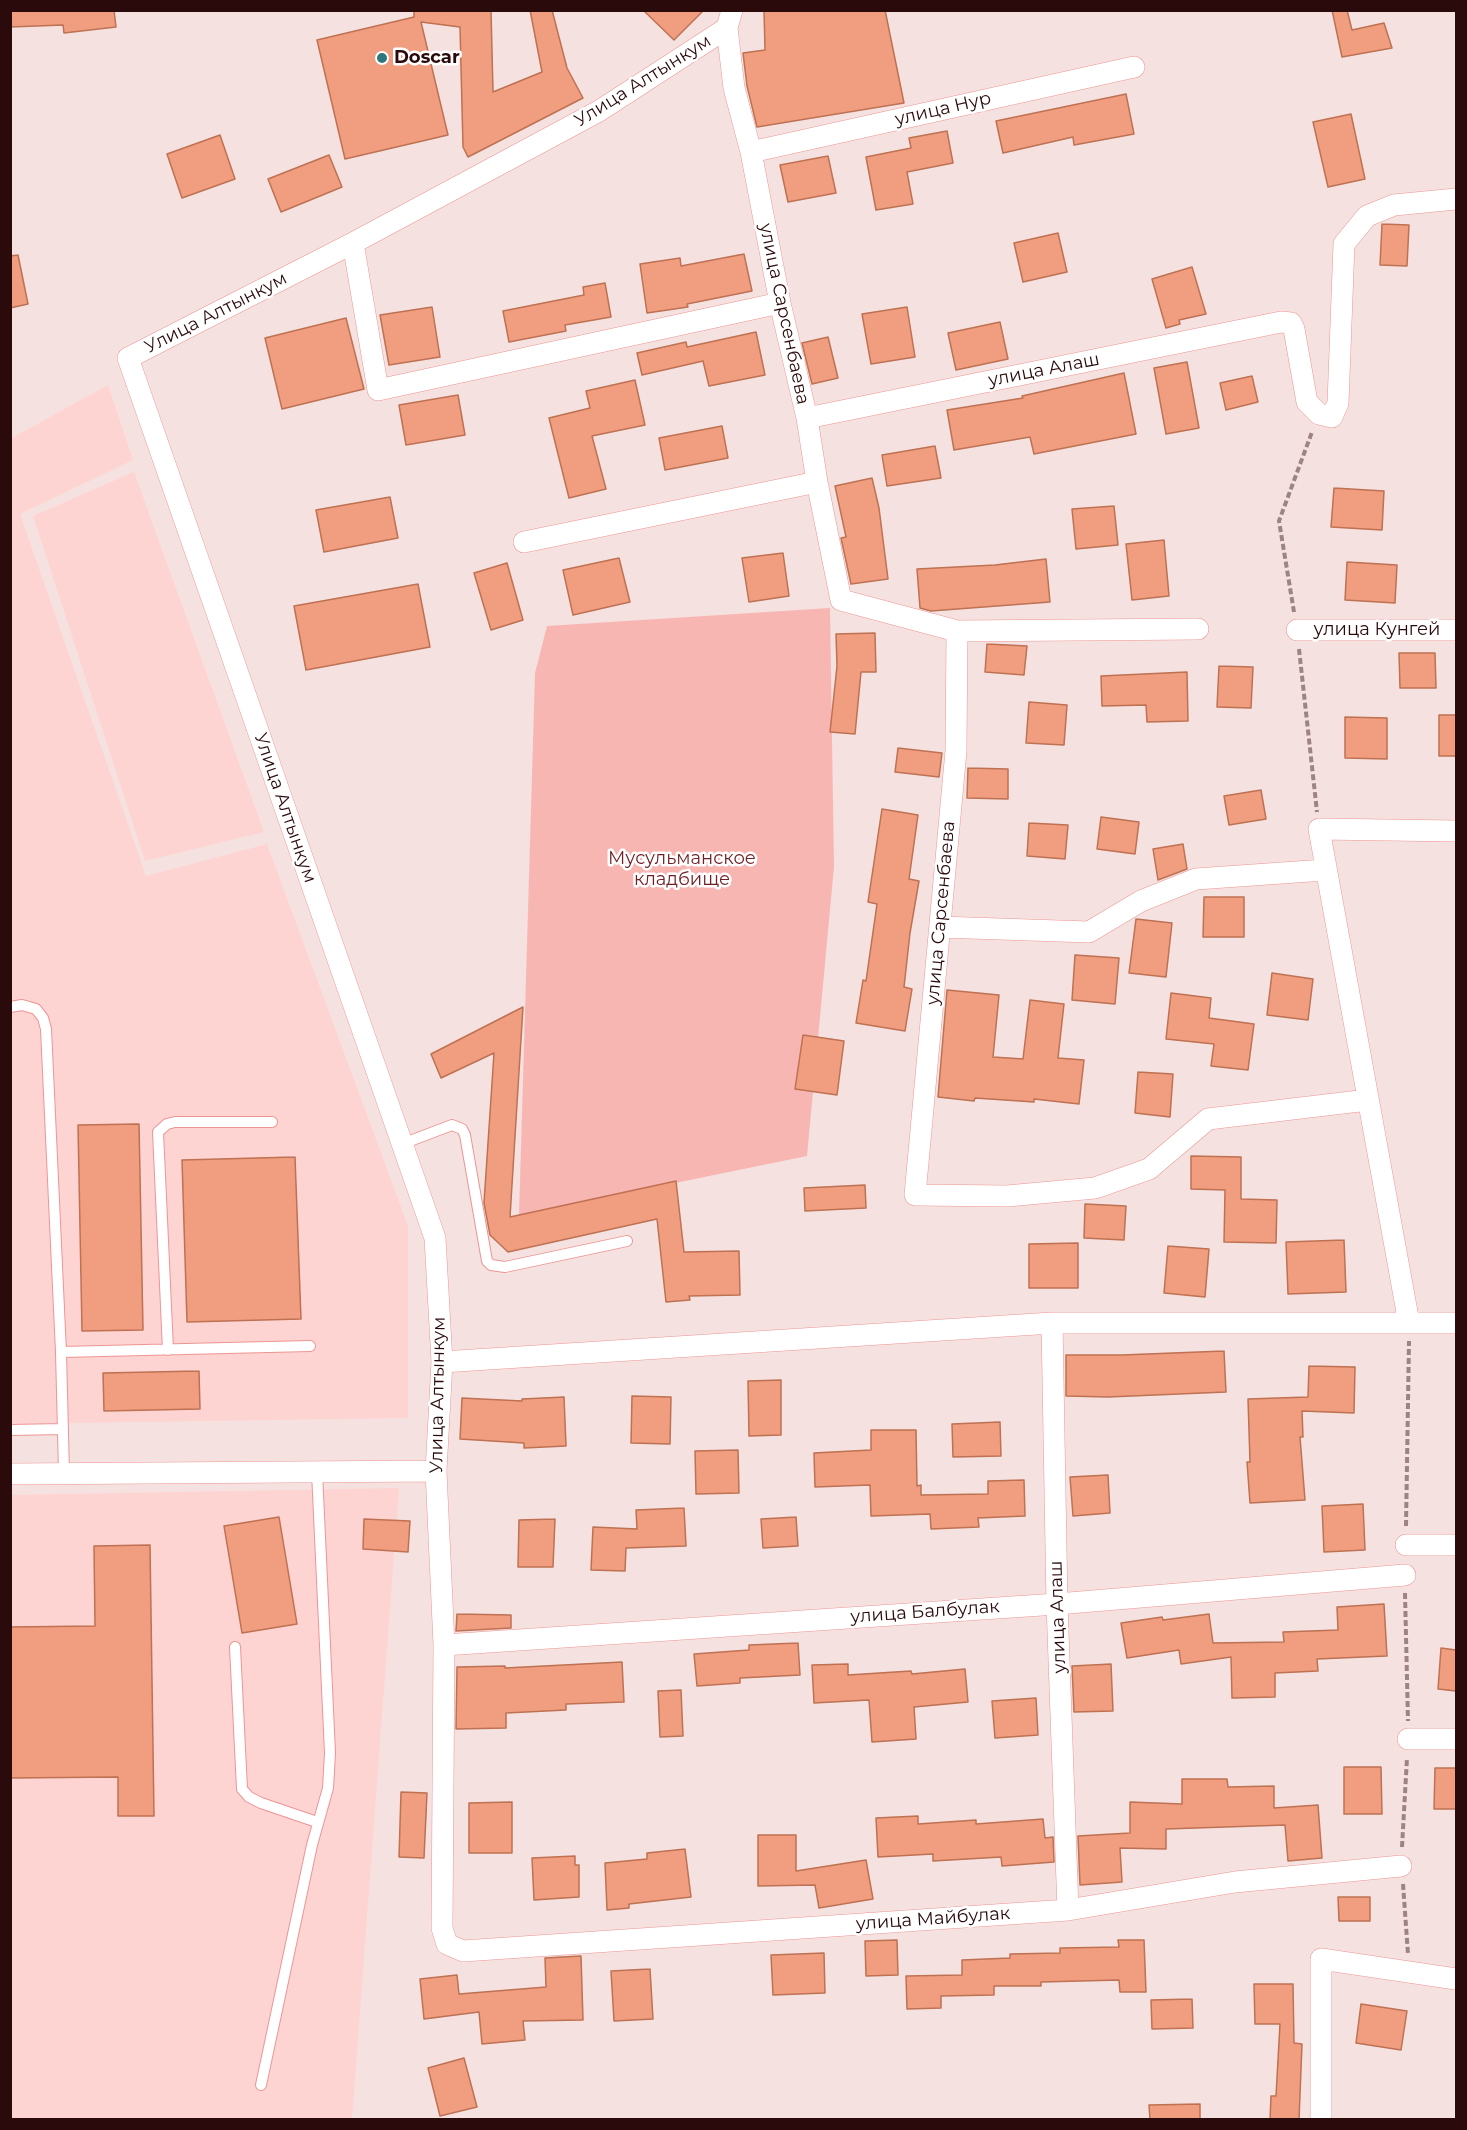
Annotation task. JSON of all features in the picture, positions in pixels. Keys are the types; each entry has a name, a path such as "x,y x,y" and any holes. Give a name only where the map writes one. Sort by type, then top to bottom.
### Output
{"street":[{"name":"улица Сарсенбаева","path":"730,19 734,88 751,152 780,303 807,418 817,482 841,600 957,631 956,751 915,1195 1007,1196 1095,1188 1149,1169 1208,1119 1368,1100"},
{"name":"Улица Алтынкум","path":"463,1952 447,1944 442,1928 444,1645 436,1471 442,1362 435,1238 128,358 353,243 599,111 730,19"},
{"name":"улица Нур","path":"751,152 1134,67"},
{"name":"улица Алаш","path":"807,418 1281,322 1291,323 1294,329 1307,402 1319,414 1332,417 1338,403 1344,244 1367,216 1394,204 1456,199"},
{"path":"353,243 378,390 780,303"},
{"path":"524,542 817,482"},
{"path":"957,631 1198,628"},
{"name":"улица Кунгей","path":"1297,630 1456,630"},
{"path":"1409,1323 1319,829 1456,831"},
{"path":"940,927 1089,932 1141,901 1196,879 1326,870"},
{"path":"442,1362 1052,1323 1456,1323"},
{"name":"улица Алаш","path":"1052,1323 1057,1604 1068,1910"},
{"path":"10,1474 436,1471"},
{"path":"1406,1545 1456,1545"},
{"name":"улица Балбулак","path":"444,1645 1057,1604 1405,1575"},
{"path":"1408,1739 1456,1739"},
{"name":"улица Майбулак","path":"463,1952 1068,1910 1235,1882 1401,1866"},
{"path":"1321,2120 1321,1959 1456,1979"}],"lane":[{"path":"10,1007 22,1005 36,1010 44,1018 46,1029 61,1352 64,1473"},
{"path":"168,1350 158,1132 167,1124 175,1122 272,1122"},
{"path":"402,1144 452,1125 462,1129 488,1261 491,1265 506,1267 627,1241"},
{"path":"61,1352 310,1346"},
{"path":"10,1430 63,1429"},
{"path":"261,2085 317,1822 328,1788 330,1753 317,1472"},
{"path":"235,1647 242,1789 249,1797 261,1803 317,1822"}],"path":[{"path":"1406,1545 1409,1323"},
{"path":"1405,1575 1408,1739 1401,1866 1410,1972"}],"shaded area":[{"path":"108,385 133,460 20,514 146,876 267,844 408,1226 408,1418 11,1424 10,439"},
{"path":"134,472 264,832 145,861 33,516"},
{"path":"399,1488 352,2119 11,2119 10,1495"}],"green space":[{"name":"Мусульманское кладбище","path":"830,608 834,867 807,1156 519,1215 535,673 547,626"}],"building":[{"path":"10,10 114,10 116,27 64,33 63,25 10,27"},
{"path":"414,10 491,10 493,92 542,72 530,10 552,10 567,68 583,98 468,157 463,147 460,27 421,22 448,135 345,159 317,40 414,17"},
{"path":"643,10 704,10 674,40"},
{"path":"764,10 885,10 904,103 757,127 747,86 743,53 765,50"},
{"path":"1332,10 1347,10 1352,30 1384,23 1392,48 1342,57"},
{"path":"1126,94 1134,134 1074,145 1073,137 1003,153 996,121"},
{"path":"1351,114 1365,179 1328,187 1313,122"},
{"path":"947,131 953,163 907,172 913,204 876,210 866,157 911,148 909,138"},
{"path":"220,135 235,179 182,198 167,154"},
{"path":"329,155 342,187 281,212 268,179"},
{"path":"828,156 836,193 788,202 780,165"},
{"path":"1382,224 1409,225 1407,266 1380,265"},
{"path":"1058,233 1067,272 1023,282 1014,243"},
{"path":"744,254 752,291 687,304 688,307 647,313 640,264 680,258 681,266"},
{"path":"18,255 28,304 10,308 10,256"},
{"path":"1192,267 1206,314 1179,320 1180,324 1166,328 1152,279"},
{"path":"605,283 611,317 565,325 566,331 509,342 503,311 584,295 583,287"},
{"path":"432,307 440,357 389,365 380,315"},
{"path":"907,307 915,357 871,364 862,314"},
{"path":"346,318 364,389 282,409 265,338"},
{"path":"1000,322 1008,359 956,370 948,333"},
{"path":"756,332 765,375 709,386 703,361 642,375 637,353 686,342 687,347"},
{"path":"828,337 838,378 812,384 802,343"},
{"path":"1187,362 1199,428 1166,434 1154,368"},
{"path":"1124,373 1136,434 1034,454 1030,437 954,450 947,410 1023,398 1022,396"},
{"path":"1252,376 1258,402 1226,410 1220,383"},
{"path":"635,380 645,425 592,436 606,489 569,498 549,418 590,408 586,391"},
{"path":"458,395 465,435 406,445 399,405"},
{"path":"722,426 728,458 665,470 659,438"},
{"path":"935,446 941,478 887,486 882,455"},
{"path":"872,478 879,508 888,579 851,584 841,538 846,537 835,486"},
{"path":"1334,488 1384,491 1382,530 1331,527"},
{"path":"390,497 398,538 324,552 316,510"},
{"path":"1114,506 1118,545 1076,549 1072,509"},
{"path":"1164,540 1169,596 1132,600 1126,544"},
{"path":"783,553 789,596 749,602 742,558"},
{"path":"619,558 630,602 573,615 563,570"},
{"path":"1046,559 1050,602 931,611 920,608 917,569 995,565"},
{"path":"1347,562 1397,565 1395,603 1345,600"},
{"path":"507,563 523,620 491,630 474,573"},
{"path":"418,584 430,647 306,670 294,606"},
{"path":"875,633 876,672 861,672 855,734 830,732 837,666 836,634"},
{"path":"987,644 1027,646 1024,675 985,672"},
{"path":"1399,653 1435,653 1436,688 1400,688"},
{"path":"1219,666 1253,667 1251,708 1217,707"},
{"path":"1187,672 1188,721 1147,722 1146,705 1102,706 1101,676"},
{"path":"1029,702 1067,705 1064,745 1026,743"},
{"path":"1439,715 1456,715 1456,756 1439,756"},
{"path":"1345,717 1387,718 1387,759 1345,758"},
{"path":"898,748 942,753 939,777 895,772"},
{"path":"968,768 1008,769 1008,799 967,798"},
{"path":"1261,790 1266,819 1229,825 1224,796"},
{"path":"882,809 918,815 909,879 919,881 904,987 912,989 905,1031 856,1023 863,980 866,981 877,904 868,902"},
{"path":"1101,817 1139,822 1135,854 1097,849"},
{"path":"1029,823 1068,825 1065,859 1027,856"},
{"path":"1183,844 1187,869 1158,880 1153,849"},
{"path":"1204,897 1244,897 1244,937 1203,937"},
{"path":"1136,919 1172,923 1166,977 1129,973"},
{"path":"1075,955 1119,958 1115,1004 1072,1000"},
{"path":"1272,973 1313,979 1308,1020 1267,1015"},
{"path":"947,990 999,995 993,1057 1023,1059 1030,1000 1064,1004 1058,1058 1084,1060 1079,1104 1034,1099 1034,1102 975,1098 974,1101 938,1097"},
{"path":"1171,993 1211,998 1209,1018 1254,1024 1248,1070 1211,1066 1214,1044 1166,1039"},
{"path":"523,1007 510,1217 676,1181 684,1252 739,1251 740,1295 689,1296 690,1300 666,1302 657,1219 508,1252 490,1235 484,1203 494,1053 441,1078 431,1054"},
{"path":"803,1035 844,1041 837,1095 795,1089"},
{"path":"1138,1072 1173,1074 1170,1117 1135,1113"},
{"path":"139,1124 143,1330 82,1331 78,1125"},
{"path":"1191,1156 1241,1157 1241,1199 1277,1200 1276,1243 1224,1242 1225,1190 1191,1189"},
{"path":"295,1157 301,1319 187,1322 182,1160"},
{"path":"865,1185 866,1208 805,1211 804,1188"},
{"path":"1085,1204 1126,1206 1124,1240 1084,1238"},
{"path":"1344,1240 1346,1292 1288,1294 1286,1242"},
{"path":"1078,1243 1078,1288 1029,1288 1029,1244"},
{"path":"1168,1246 1209,1249 1205,1297 1164,1293"},
{"path":"1224,1351 1226,1392 1108,1397 1066,1396 1066,1355"},
{"path":"1309,1366 1355,1367 1354,1413 1302,1411 1303,1437 1300,1437 1305,1500 1250,1503 1247,1462 1250,1462 1248,1399 1308,1397"},
{"path":"199,1371 200,1409 104,1411 103,1373"},
{"path":"781,1380 781,1435 749,1436 748,1381"},
{"path":"632,1396 671,1397 670,1444 631,1443"},
{"path":"564,1397 566,1446 524,1448 524,1443 460,1439 462,1398 522,1401 522,1399"},
{"path":"1000,1422 1001,1456 953,1457 952,1424"},
{"path":"871,1430 916,1430 917,1486 921,1485 921,1495 988,1494 988,1481 1024,1480 1025,1516 978,1518 979,1527 931,1529 930,1514 871,1516 870,1485 815,1487 814,1453 871,1450"},
{"path":"738,1450 739,1493 696,1494 695,1451"},
{"path":"1108,1475 1110,1513 1073,1516 1070,1477"},
{"path":"1363,1504 1365,1550 1324,1552 1322,1506"},
{"path":"684,1508 686,1546 626,1548 625,1571 591,1570 593,1527 637,1529 636,1510"},
{"path":"279,1517 297,1624 242,1633 224,1526"},
{"path":"796,1517 798,1546 763,1548 761,1519"},
{"path":"364,1519 410,1521 408,1552 363,1549"},
{"path":"555,1519 553,1567 518,1567 519,1520"},
{"path":"150,1545 154,1816 118,1816 118,1777 10,1778 10,1627 95,1626 94,1546"},
{"path":"1384,1604 1387,1656 1317,1659 1318,1671 1275,1673 1275,1697 1232,1698 1231,1657 1181,1664 1179,1650 1127,1658 1121,1623 1209,1614 1213,1643 1284,1642 1283,1632 1338,1630 1337,1607"},
{"path":"457,1614 511,1615 511,1628 456,1631"},
{"path":"798,1643 800,1675 740,1678 740,1683 697,1686 694,1654 749,1650 749,1645"},
{"path":"1441,1648 1456,1650 1456,1691 1438,1689"},
{"path":"622,1662 624,1702 566,1704 566,1710 506,1713 506,1728 456,1729 457,1667 505,1666 505,1668"},
{"path":"848,1664 848,1675 911,1671 912,1674 965,1669 968,1702 914,1707 916,1739 872,1742 869,1700 814,1703 812,1665"},
{"path":"1111,1664 1113,1711 1074,1712 1072,1666"},
{"path":"681,1690 683,1736 660,1737 658,1691"},
{"path":"1036,1698 1038,1735 995,1738 992,1701"},
{"path":"1344,1767 1381,1767 1382,1814 1344,1814"},
{"path":"1435,1768 1456,1768 1456,1809 1434,1809"},
{"path":"1182,1779 1227,1779 1228,1787 1274,1786 1274,1808 1318,1805 1322,1858 1288,1861 1285,1825 1166,1829 1166,1849 1120,1848 1122,1882 1080,1885 1078,1836 1130,1833 1130,1802 1182,1804"},
{"path":"401,1792 427,1793 424,1858 399,1857"},
{"path":"512,1802 512,1853 469,1853 469,1803"},
{"path":"918,1816 918,1824 976,1820 976,1824 1043,1819 1045,1838 1053,1837 1054,1862 1002,1866 1001,1857 933,1861 933,1854 878,1857 876,1818"},
{"path":"758,1835 796,1835 796,1871 866,1860 873,1899 819,1908 815,1885 758,1886"},
{"path":"685,1849 691,1897 629,1904 629,1908 607,1910 605,1863 647,1859 647,1853"},
{"path":"575,1856 575,1865 579,1865 579,1897 534,1900 532,1858"},
{"path":"1338,1897 1370,1897 1370,1921 1339,1921"},
{"path":"897,1940 898,1975 866,1976 865,1941"},
{"path":"1118,1940 1144,1940 1146,1992 1120,1992 1119,1980 1041,1982 1041,1986 994,1986 994,1995 941,1996 941,2008 907,2009 906,1976 962,1975 962,1960 1010,1958 1010,1954 1060,1953 1060,1948 1119,1947"},
{"path":"824,1953 825,1993 773,1995 771,1955"},
{"path":"581,1956 583,2020 523,2021 525,2040 482,2044 479,2012 424,2019 420,1979 457,1975 459,1994 546,1987 545,1958"},
{"path":"650,1969 653,2019 614,2021 611,1971"},
{"path":"1254,1984 1293,1984 1294,2043 1302,2044 1299,2120 1270,2120 1271,2096 1276,2096 1280,2024 1255,2024"},
{"path":"1192,1999 1193,2028 1152,2029 1151,2000"},
{"path":"1361,2004 1407,2011 1401,2050 1356,2043"},
{"path":"464,2058 477,2107 440,2116 428,2068"},
{"path":"1200,2104 1200,2120 1150,2120 1149,2105"}],"place":[{"name":"Doscar","path":"382,58"}]}
